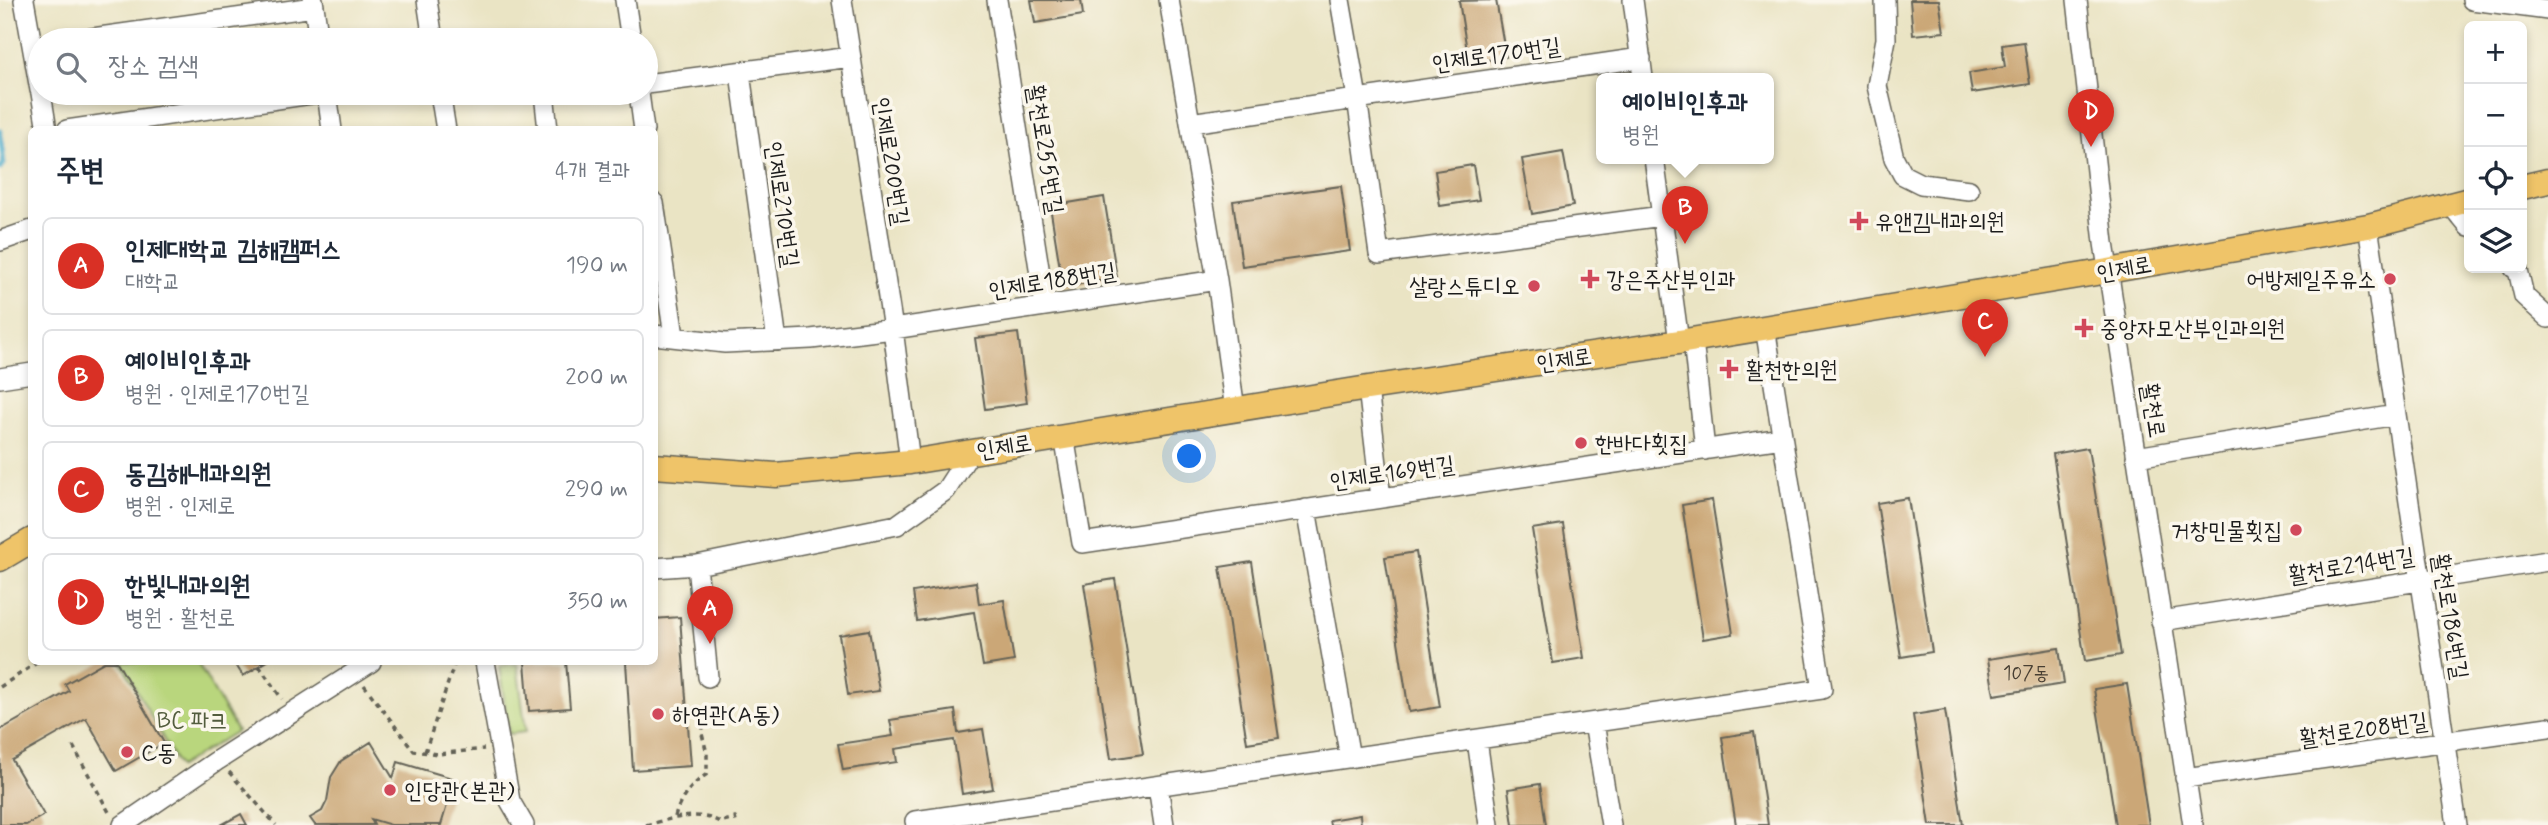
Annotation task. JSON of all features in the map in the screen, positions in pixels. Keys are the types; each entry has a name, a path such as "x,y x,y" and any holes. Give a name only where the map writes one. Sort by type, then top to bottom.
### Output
{"main road":[{"path":"2527,186 2548,181"},
{"name":"인제로","path":"658,466 776,475 910,461 1368,388 1686,341 2108,271 2368,226 2460,203"},
{"path":"0,559 28,542"}],"street":[{"path":"24,0 31,28"},
{"path":"427,0 431,28"},
{"path":"625,0 629,28"},
{"name":"인제로200번길","path":"842,0 893,329 910,461"},
{"name":"활천로255번길","path":"997,0 1045,306"},
{"path":"1169,0 1217,279 1235,410"},
{"path":"1340,0 1379,254 1662,216"},
{"name":"인제로170번길","path":"1190,123 1357,98 1642,68 1633,0"},
{"path":"1885,0 1886,39 1877,86 1894,158 1903,175 1921,184 1969,190"},
{"name":"활천로","path":"2077,0 2108,271 2193,825"},
{"path":"2472,0 2548,10"},
{"path":"156,28 313,4 317,28"},
{"path":"658,83 850,57"},
{"name":"인제로210번길","path":"740,73 777,341"},
{"path":"43,105 46,126"},
{"path":"94,126 237,105"},
{"path":"329,105 331,126"},
{"path":"442,105 445,126"},
{"path":"545,105 548,126"},
{"path":"641,105 643,126"},
{"path":"1655,164 1705,450"},
{"name":"활천로186번길","path":"2368,226 2457,825"},
{"path":"0,241 28,231"},
{"path":"658,256 664,336 725,343 777,341 893,329"},
{"path":"2518,273 2524,296 2548,318"},
{"name":"인제로188번길","path":"893,329 1217,279"},
{"path":"915,821 1822,689 1765,327"},
{"path":"0,378 28,374"},
{"path":"1368,388 1381,498"},
{"path":"2136,457 2396,415"},
{"name":"인제로169번길","path":"1064,436 1082,543 1782,438"},
{"path":"658,568 697,565 897,525 946,489 971,452"},
{"path":"1306,509 1350,758"},
{"name":"활천로214번길","path":"2161,621 2548,561"},
{"path":"697,565 708,677"},
{"path":"123,825 366,665"},
{"path":"486,665 510,801 523,825"},
{"path":"1594,723 1611,825"},
{"name":"활천로208번길","path":"2185,778 2548,727"},
{"path":"1477,740 1489,825"},
{"path":"1158,786 1164,825"}],"path":[{"path":"0,687 33,665"},
{"path":"425,752 454,665"},
{"path":"259,666 290,713"},
{"path":"354,672 414,751 438,754 500,747"},
{"path":"675,817 693,784 707,774 707,753 702,734 710,714"},
{"path":"73,746 116,825"},
{"path":"218,760 276,825"},
{"path":"646,825 675,817 710,817 720,822 735,818 737,825"}],"green space":[{"name":"BC 파크","path":"123,665 199,665 237,731 179,767"},
{"path":"517,665 526,732 509,734 499,666"}],"building":[{"path":"1031,0 1081,0 1083,15 1035,23"},
{"path":"1496,0 1506,57 1469,63 1459,1"},
{"path":"1910,0 1939,0 1944,32 1913,35"},
{"path":"2024,42 2030,84 1972,93 1969,73 2005,67 2002,45"},
{"path":"1563,152 1573,206 1532,214 1522,159"},
{"path":"1473,165 1479,200 1440,206 1435,171"},
{"path":"1341,186 1350,251 1242,266 1233,201"},
{"path":"1104,197 1117,278 1063,287 1050,206"},
{"path":"1018,333 1027,403 985,409 975,338"},
{"path":"2088,448 2121,655 2085,661 2053,454"},
{"path":"1908,498 1932,652 1901,657 1877,503"},
{"path":"1712,500 1733,634 1703,639 1682,505"},
{"path":"1563,524 1584,658 1553,663 1532,529"},
{"path":"1416,552 1440,707 1409,712 1385,557"},
{"path":"1252,562 1279,738 1247,743 1220,567"},
{"path":"1115,579 1143,754 1111,759 1084,584"},
{"path":"976,582 979,604 1004,600 1014,661 983,666 974,612 917,621 913,592"},
{"name":"하연관(A동)","path":"680,617 691,766 633,770 626,665 658,665 658,619"},
{"path":"869,630 879,691 848,695 839,635"},
{"path":"2059,648 2064,684 1994,695 1988,659"},
{"name":"C동","path":"99,665 119,665 164,743 116,771 86,718 12,760 44,815 26,825 0,825 0,730 69,691 65,684"},
{"path":"236,665 261,665 243,676"},
{"path":"525,665 566,665 570,708 529,711"},
{"path":"2127,684 2149,825 2116,825 2094,689"},
{"path":"955,710 958,733 983,729 993,789 962,794 954,740 895,749 897,762 843,770 838,744 893,736 890,720"},
{"path":"1945,710 1963,825 1930,825 1913,715"},
{"path":"1754,732 1768,825 1736,825 1722,737"},
{"name":"인당관(본관)","path":"371,742 393,778 398,762 455,779 441,825 391,825 371,819 374,825 315,825 310,818 322,811 327,801 331,777 341,761"},
{"path":"1540,784 1546,825 1513,825 1508,789"},
{"path":"241,814 247,825 221,825"},
{"path":"1360,815 1361,825 1330,825 1329,820"}],"waterway":[{"path":"0,130 4,164 0,168"}],"place":[{"name":"한빛내과의원","path":"2091,147"},
{"name":"유앤김내과의원","path":"1859,221"},
{"name":"예이비인후과","path":"1685,244"},
{"name":"강은주산부인과","path":"1590,279"},
{"name":"어방제일주유소","path":"2390,279"},
{"name":"살랑스튜디오","path":"1534,286"},
{"name":"중앙자모산부인과의원","path":"2084,328"},
{"name":"동김해내과의원","path":"1985,357"},
{"name":"활천한의원","path":"1729,369"},
{"name":"한바다횟집","path":"1581,443"},
{"name":"거창민물횟집","path":"2296,530"},
{"name":"인제대학교 김해캠퍼스","path":"710,644"},
{"name":"하연관(A동)","path":"658,714"},
{"name":"C동","path":"127,752"},
{"name":"인당관(본관)","path":"390,790"}]}
